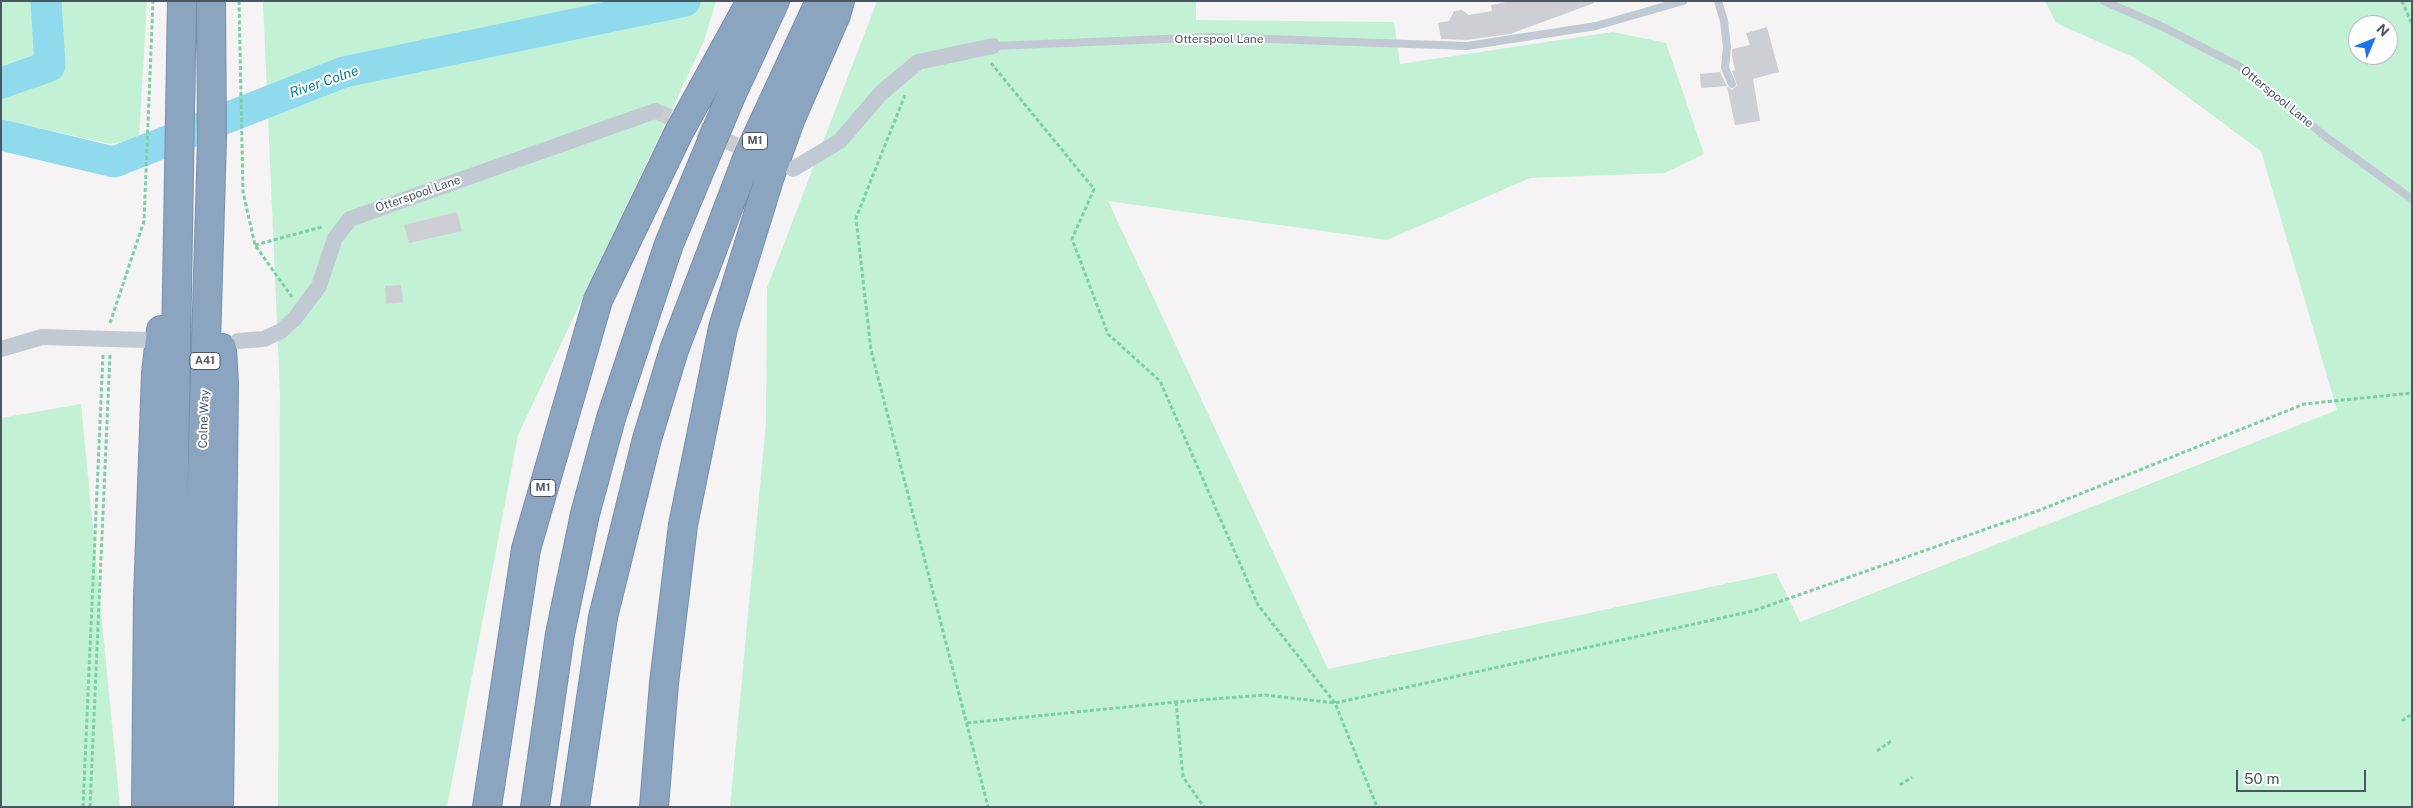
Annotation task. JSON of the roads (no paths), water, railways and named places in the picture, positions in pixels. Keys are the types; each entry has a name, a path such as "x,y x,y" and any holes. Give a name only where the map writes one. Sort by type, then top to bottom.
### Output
{"highway":[{"name":"A41","path":"168,807 182,1"},
{"name":"Colne Way","path":"196,807 199,582 212,139 210,73 211,1"},
{"name":"M1","path":"487,807 526,549 598,300 675,141 750,1"},
{"path":"535,807 560,634 585,514 611,418 669,244 718,125 775,1"},
{"name":"M1","path":"575,807 603,617 647,439 674,350 720,226 775,95 827,9"},
{"name":"M1","path":"654,807 664,683 683,525 723,328 770,176 827,9"},
{"path":"212,139 224,384 219,807"},
{"path":"146,807 148,598 156,372 180,174"}],"street":[{"name":"Otterspool Lane","path":"793,169 840,141 881,93 918,62 986,47"},
{"name":"Otterspool Lane","path":"238,341 264,339 281,331 301,310 319,286 335,238 350,219 655,111"},
{"path":"1,349 42,337 145,340"}],"lane":[{"name":"Otterspool Lane","path":"986,47 1213,37 1467,46 1596,26 1683,1"},
{"path":"1718,1 1724,22 1727,47 1725,68 1732,84"},
{"name":"Otterspool Lane","path":"2104,1 2159,25 2239,66 2326,137 2412,199"}],"waterway":[{"path":"1,83 50,66 46,1"},
{"name":"River Colne","path":"1,135 114,162 344,72 685,1"}],"tunnel":[{"path":"655,111 757,154"}]}
